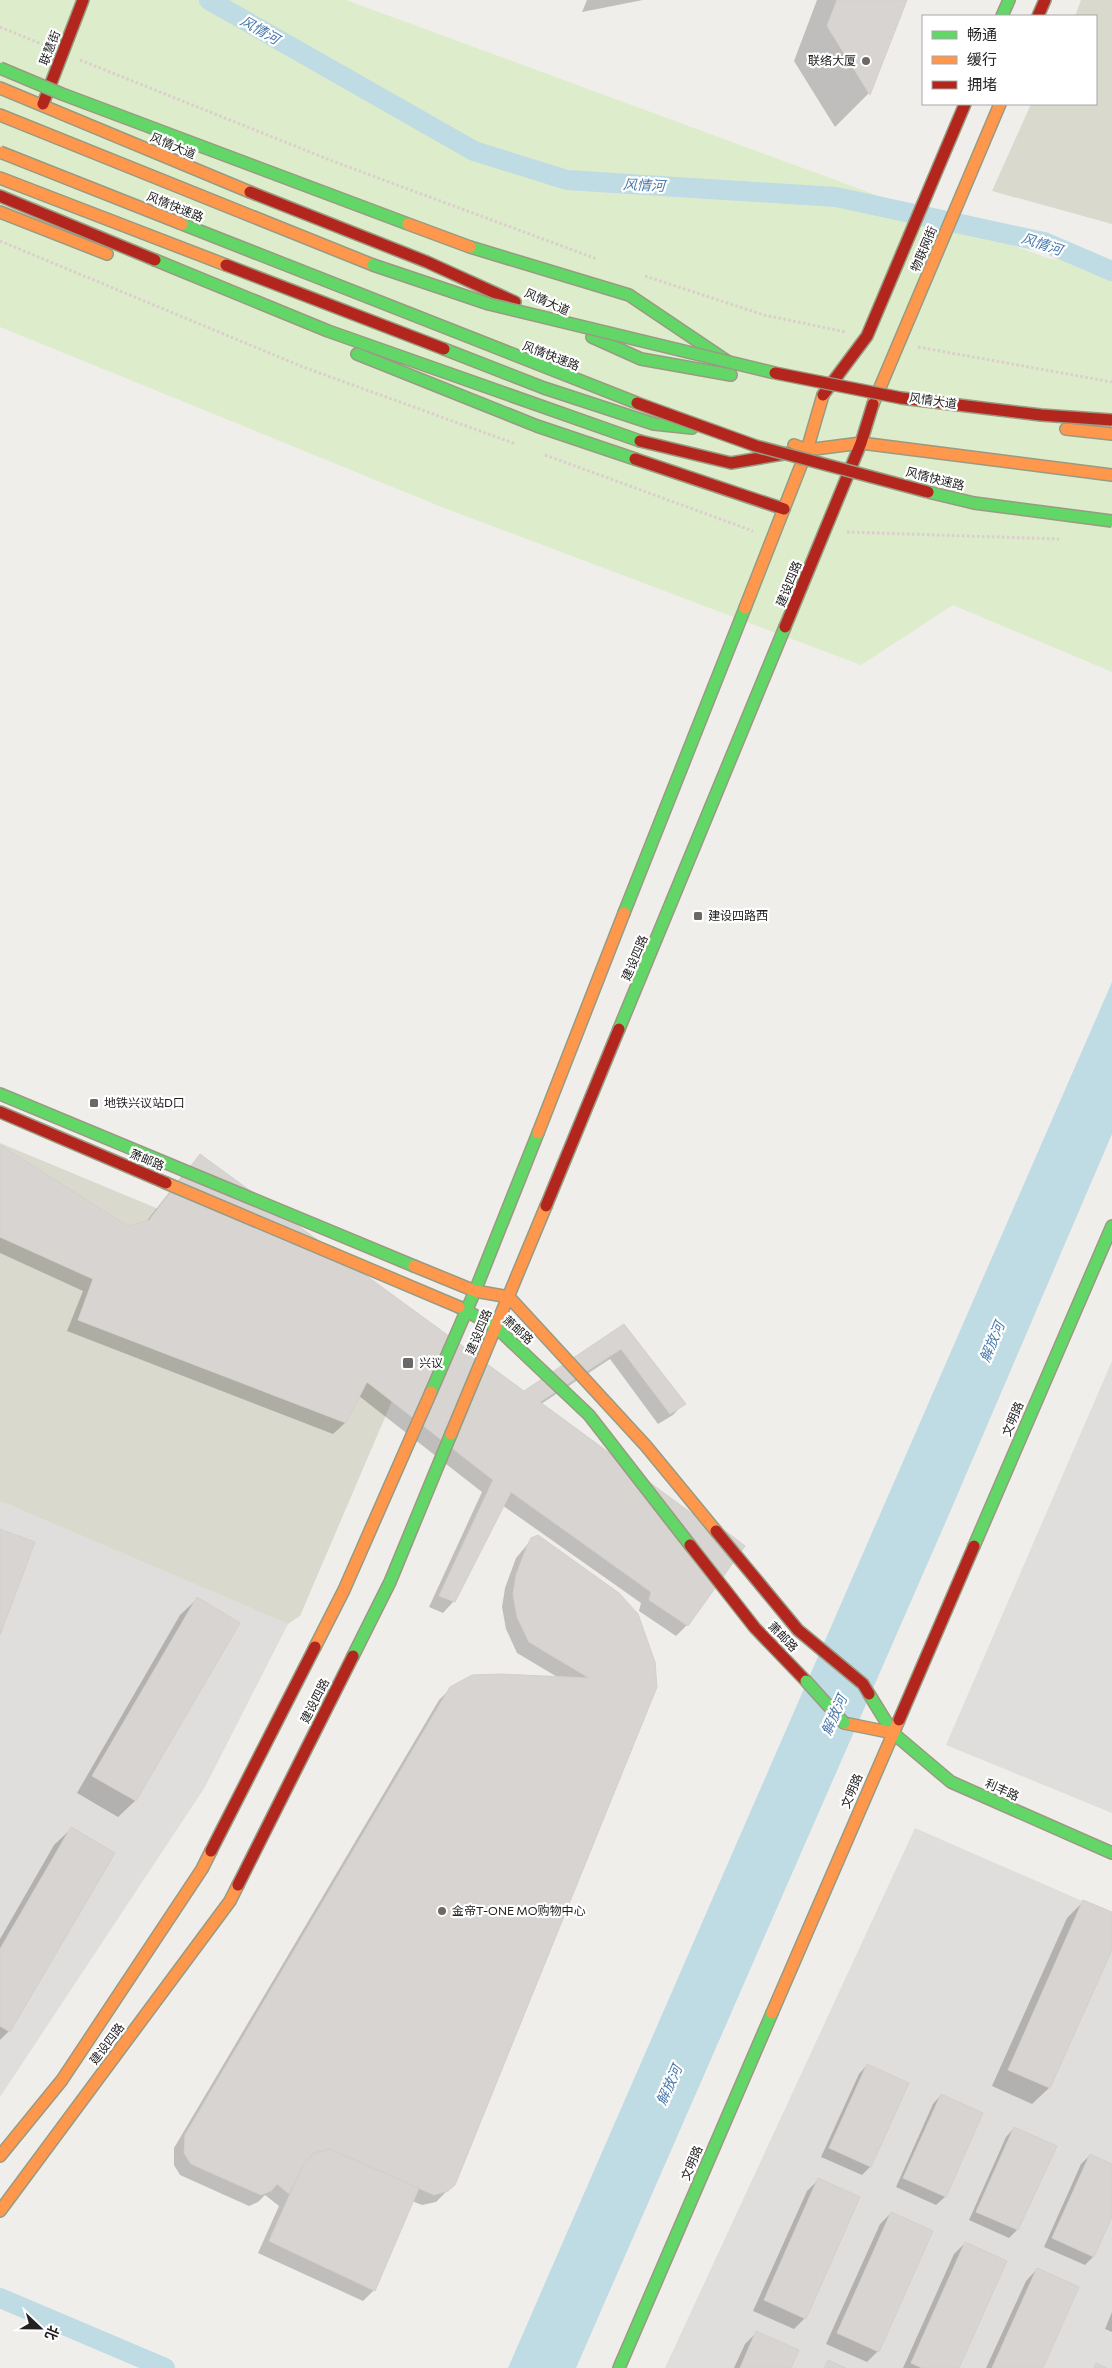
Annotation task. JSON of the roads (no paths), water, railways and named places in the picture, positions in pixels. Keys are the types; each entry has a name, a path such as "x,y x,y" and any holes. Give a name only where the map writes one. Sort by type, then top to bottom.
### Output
{"main road":[{"name":"联慧街","path":"43,106 83,0"},
{"path":"1002,15 1009,0"},
{"path":"1038,15 1044,0"},
{"path":"0,68 62,94 470,246 629,294 753,379"},
{"name":"风情大道","path":"0,88 220,180 427,262 641,359 753,379 902,410"},
{"name":"物联网街","path":"823,395 866,336 965,105"},
{"name":"物联网街","path":"873,404 1000,105"},
{"name":"风情快速路","path":"0,115 373,265 489,304 758,370 901,398 1041,415 1112,420"},
{"name":"风情快速路","path":"0,152 570,378 756,446 859,475 974,503 1112,521"},
{"path":"0,178 553,391 654,424 759,434"},
{"path":"0,196 328,331 653,445 731,463 861,443 1112,475"},
{"path":"0,212 120,260"},
{"path":"222,300 537,426 784,509"},
{"name":"建设四路","path":"0,2156 62,2080 202,1869 344,1590 475,1291 807,450 823,395"},
{"name":"建设四路","path":"0,2211 230,1901 390,1582 861,443 873,404"},
{"path":"1000,422 1112,434"},
{"path":"784,441 807,450"},
{"path":"0,1094 475,1291 509,1297 646,1446 798,1630 863,1684 893,1732"},
{"name":"萧邮路","path":"0,1112 466,1310 496,1327 589,1415 755,1628 844,1723 893,1732"},
{"name":"文明路","path":"619,2368 1112,1226"},
{"name":"利丰路","path":"893,1732 951,1782 1112,1853"}],"water":[{"name":"解放河","path":"1112,982 1112,1134 947,1519 576,2368 508,2368"}],"waterway":[{"name":"风情河","path":"209,0 474,151 567,180 836,197 1044,242 1112,271"},
{"path":"0,2298 165,2368"}],"place":[{"name":"联络大厦","path":"866,61"},
{"name":"建设四路西","path":"698,916"},
{"name":"地铁兴议站D口","path":"94,1103"},
{"name":"兴议","path":"408,1363"},
{"name":"金帝T-ONE MO购物中心","path":"442,1911"}]}
